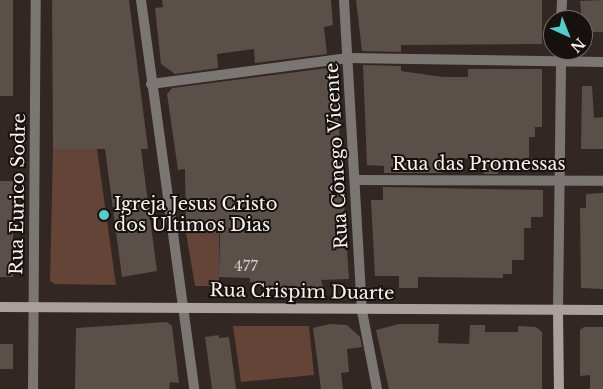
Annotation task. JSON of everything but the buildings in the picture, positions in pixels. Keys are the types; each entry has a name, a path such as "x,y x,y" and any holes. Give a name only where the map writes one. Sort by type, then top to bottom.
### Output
{"main road":[{"name":"Rua Crispim Duarte","path":"0,306 183,305 362,311 603,310"},
{"path":"558,311 559,389"}],"street":[{"name":"Rua Eurico Sodre","path":"33,389 36,0"},
{"path":"141,0 194,389"},
{"name":"Rua Cônego Vicente","path":"344,0 356,180 362,311 377,389"},
{"path":"151,84 348,58 603,62"},
{"path":"558,311 561,61"},
{"name":"Rua das Promessas","path":"356,180 603,181"}],"shaded area":[{"path":"53,149 97,149 116,285 55,284 50,281"},
{"path":"186,233 219,234 219,286 195,286"},
{"path":"233,326 309,326 314,375 241,382"}],"place":[{"name":"Igreja Jesus Cristo dos Ultimos Dias","path":"104,215"}]}
